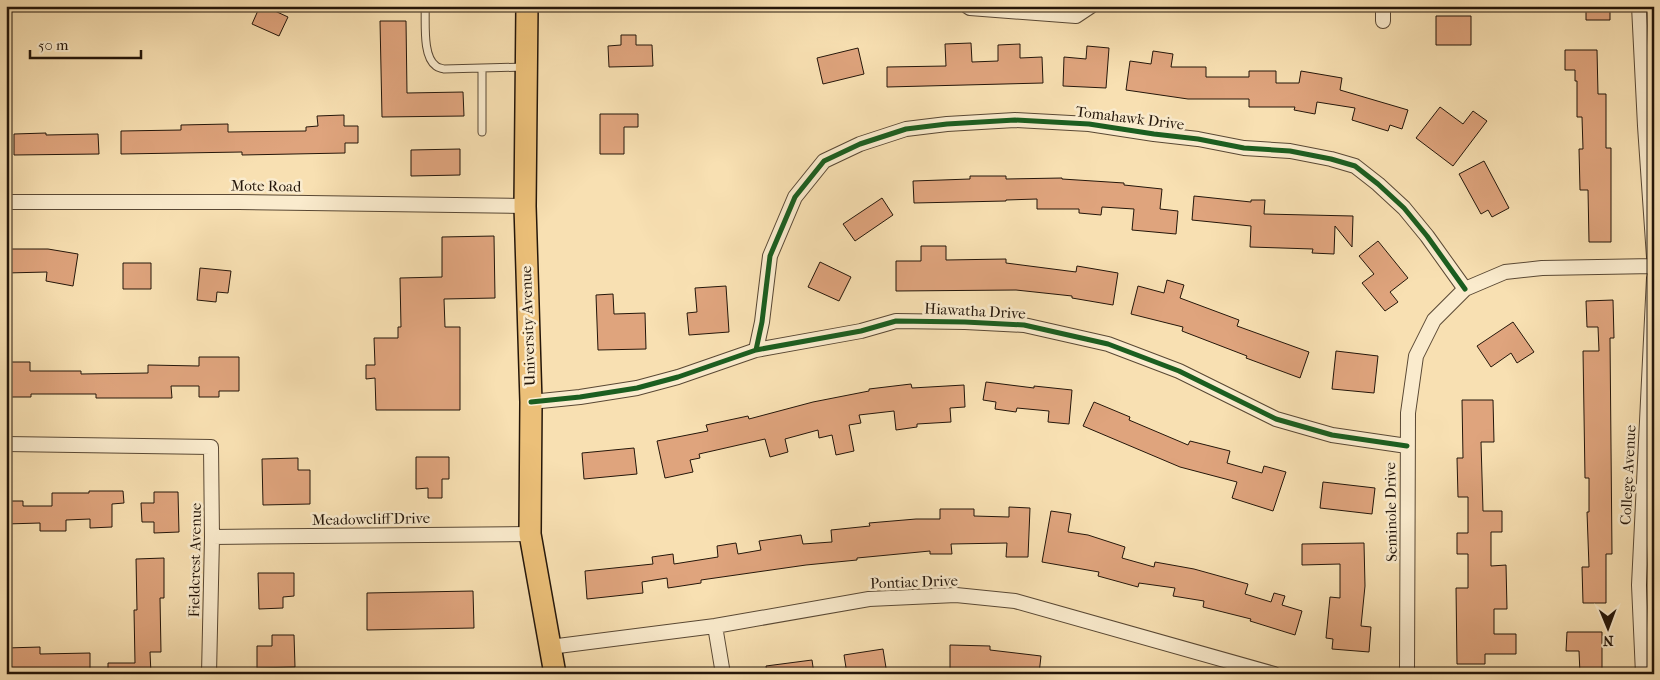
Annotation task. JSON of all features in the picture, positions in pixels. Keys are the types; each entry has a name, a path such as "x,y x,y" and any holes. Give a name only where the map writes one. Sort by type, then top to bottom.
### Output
{"main road":[{"name":"University Avenue","path":"527,6 524,206 531,402 530,534 555,674"}],"street":[{"path":"967,6 970,8 1076,16 1090,6"},
{"path":"1383,6 1383,20"},
{"path":"1640,6 1649,126 1654,257"},
{"name":"Tomahawk Drive","path":"756,350 762,322 770,256 795,198 824,161 860,144 906,129 947,124 1015,120 1089,124 1198,139 1244,148 1290,151 1355,166 1404,208 1427,236 1465,289"},
{"name":"Mote Road","path":"6,202 239,202 524,206"},
{"name":"Seminole Drive","path":"1407,674 1408,413 1416,356 1434,320 1465,289 1506,272 1542,268 1654,266"},
{"name":"College Avenue","path":"1643,674 1640,584 1654,278"},
{"name":"Hiawatha Drive","path":"531,402 580,398 637,388 678,377 756,350 861,331 896,321 1024,325 1108,344 1179,371 1276,418 1332,435 1407,446"},
{"name":"Fieldcrest Avenue","path":"6,444 211,447 212,537 209,674"},
{"name":"Meadowcliff Drive","path":"212,537 530,534"},
{"path":"1640,584 1654,581"},
{"name":"Pontiac Drive","path":"550,647 715,626 869,600 956,595 1015,601 1274,674"},
{"path":"715,626 723,674"}],"lane":[{"path":"425,6 426,46 430,58 436,66 444,69 526,67"},
{"path":"482,68 482,132"}],"building":[{"path":"260,6 288,17 279,36 252,24"},
{"path":"1586,6 1610,6 1610,20 1586,20"},
{"path":"1436,16 1471,16 1471,45 1436,45"},
{"path":"380,21 406,21 407,93 463,92 464,116 382,117"},
{"path":"621,35 636,35 636,45 652,45 653,66 609,67 608,46 621,45"},
{"path":"971,43 972,62 998,61 998,45 1020,44 1020,58 1042,57 1043,83 887,87 887,67 946,66 945,44"},
{"path":"1087,46 1109,48 1106,88 1063,86 1064,57 1086,59"},
{"path":"858,48 864,74 823,84 817,58"},
{"path":"1565,50 1597,50 1598,94 1606,94 1606,148 1611,148 1611,242 1589,242 1588,190 1580,190 1579,149 1583,149 1582,117 1577,117 1577,81 1575,81 1575,70 1565,70"},
{"path":"1153,51 1173,54 1171,67 1206,67 1206,77 1249,77 1249,71 1276,71 1276,83 1299,83 1301,71 1342,78 1340,90 1408,110 1402,129 1390,125 1388,131 1352,120 1355,108 1317,102 1315,114 1294,110 1295,107 1249,107 1249,99 1188,99 1126,90 1130,61 1151,64"},
{"path":"1440,107 1463,124 1473,111 1487,121 1453,166 1416,138"},
{"path":"600,114 638,114 638,127 624,127 624,154 600,154"},
{"path":"344,115 344,126 358,126 358,143 345,143 345,153 242,155 242,152 121,154 121,131 181,130 181,125 228,124 228,132 306,131 306,127 318,126 317,116"},
{"path":"46,133 46,135 98,134 99,154 14,155 14,134"},
{"path":"460,149 460,175 411,176 411,150"},
{"path":"1484,161 1509,208 1492,217 1488,210 1481,214 1459,174"},
{"path":"970,176 1006,176 1006,179 1062,178 1124,183 1124,185 1162,189 1160,209 1178,211 1176,234 1132,230 1134,209 1102,207 1101,215 1079,213 1079,209 1037,209 1037,199 914,203 913,181 970,179"},
{"path":"1194,196 1251,202 1251,200 1265,200 1264,214 1353,216 1352,247 1335,226 1334,254 1312,253 1313,249 1250,247 1251,226 1192,220"},
{"path":"882,198 893,215 855,241 843,224"},
{"path":"494,236 495,298 444,299 445,327 460,327 460,410 376,410 375,378 366,379 366,365 375,365 374,338 398,338 398,327 401,327 400,278 442,277 442,237"},
{"path":"1378,241 1408,278 1390,292 1398,302 1385,311 1362,283 1374,274 1359,256"},
{"path":"921,246 946,246 946,260 1006,259 1006,263 1076,272 1077,266 1118,273 1113,305 1072,298 1072,296 1016,290 896,291 896,261 921,261"},
{"path":"6,249 48,249 78,254 73,286 46,281 47,272 6,273"},
{"path":"820,262 851,277 839,301 808,287"},
{"path":"123,263 151,263 151,289 123,289"},
{"path":"200,268 231,271 228,293 217,292 216,302 197,300"},
{"path":"1167,280 1184,285 1180,298 1239,320 1237,326 1309,352 1300,378 1182,331 1183,327 1131,314 1138,286 1164,293"},
{"path":"726,286 729,332 689,335 687,313 697,312 695,288"},
{"path":"613,294 614,314 645,313 646,349 598,350 596,295"},
{"path":"1613,300 1614,338 1610,338 1612,554 1606,554 1606,603 1583,603 1582,567 1589,567 1587,512 1589,512 1589,478 1585,478 1583,351 1599,351 1598,327 1587,327 1586,301"},
{"path":"1513,322 1534,352 1517,363 1511,353 1491,367 1477,346"},
{"path":"1336,351 1378,356 1374,393 1332,389"},
{"path":"199,357 239,357 239,391 219,391 219,397 199,397 199,386 171,386 172,398 96,398 96,394 31,394 31,397 8,397 6,362 30,362 30,371 81,371 81,374 148,373 148,365 199,366"},
{"path":"986,382 1034,388 1034,386 1072,390 1069,424 1048,422 1049,411 1017,408 1016,412 995,409 996,402 983,400"},
{"path":"911,384 912,388 964,385 965,407 950,408 951,422 917,424 917,427 896,430 894,411 859,415 861,423 849,425 854,451 836,455 832,435 819,438 818,430 785,439 788,452 770,457 765,439 699,454 700,458 690,460 693,472 665,478 657,441 708,431 706,425 748,416 749,419 813,402 869,391 869,389"},
{"path":"1462,400 1493,400 1494,442 1481,442 1483,511 1502,511 1502,532 1491,532 1491,566 1506,565 1507,609 1494,609 1494,634 1516,634 1516,654 1485,654 1485,664 1457,664 1456,588 1468,588 1468,554 1457,554 1457,533 1468,533 1468,497 1458,497 1457,458 1463,458"},
{"path":"1094,402 1130,417 1129,420 1188,445 1190,441 1230,451 1227,463 1262,473 1264,466 1286,472 1273,511 1232,498 1237,482 1180,467 1083,426"},
{"path":"634,448 637,474 584,479 582,453"},
{"path":"416,457 449,457 449,479 442,479 442,498 428,498 428,488 416,489"},
{"path":"298,458 298,470 310,470 310,504 263,505 262,459"},
{"path":"1323,482 1375,488 1372,514 1320,508"},
{"path":"89,491 123,491 124,503 112,504 112,527 90,528 90,519 66,520 66,531 40,531 40,523 6,524 6,501 23,501 23,506 52,506 52,493 89,493"},
{"path":"154,492 178,492 179,532 154,533 154,522 142,522 141,503 154,503"},
{"path":"1009,507 1030,508 1028,557 1006,557 1007,543 951,544 952,554 930,554 930,551 857,558 857,560 806,565 701,580 701,583 668,588 667,578 642,582 643,593 587,599 585,571 653,564 652,557 673,554 674,564 718,557 717,546 736,543 738,554 761,550 759,541 801,535 803,544 832,542 831,530 870,526 869,523 940,519 940,509 974,509 974,516 1009,517"},
{"path":"1051,511 1071,514 1068,532 1088,535 1125,547 1122,558 1154,567 1155,562 1194,569 1248,584 1245,594 1271,602 1274,593 1285,596 1282,605 1302,611 1295,635 1250,621 1251,619 1203,607 1204,601 1173,596 1175,588 1139,583 1138,587 1098,576 1099,572 1042,562"},
{"path":"1364,543 1365,586 1361,626 1371,627 1369,652 1332,649 1333,639 1326,638 1330,597 1340,598 1340,564 1302,565 1302,544"},
{"path":"164,558 164,598 160,598 161,652 150,652 151,674 108,674 108,663 135,663 134,610 137,610 136,559"},
{"path":"258,573 294,573 294,596 283,597 283,608 259,609"},
{"path":"473,591 474,628 367,630 367,593"},
{"path":"1567,632 1602,632 1602,674 1580,674 1579,651 1566,651"},
{"path":"272,635 294,635 295,667 257,668 257,646 272,646"},
{"path":"950,645 990,646 990,650 1041,656 1039,674 950,674"},
{"path":"40,647 40,654 90,653 90,674 51,674 51,671 18,671 18,674 6,674 6,648"},
{"path":"883,649 887,674 847,674 844,655"},
{"path":"812,660 814,674 767,674 766,666"}],"cycle path":[{"path":"756,350 762,322 770,256 795,197 824,161 860,144 906,129 947,124 1015,120 1089,124 1198,139 1244,148 1290,151 1355,166 1404,208 1427,236 1465,289"},
{"path":"531,402 637,388 678,377 756,350 861,331 896,321 965,322 1024,325 1108,344 1179,371 1276,419 1332,435 1407,446"}]}
